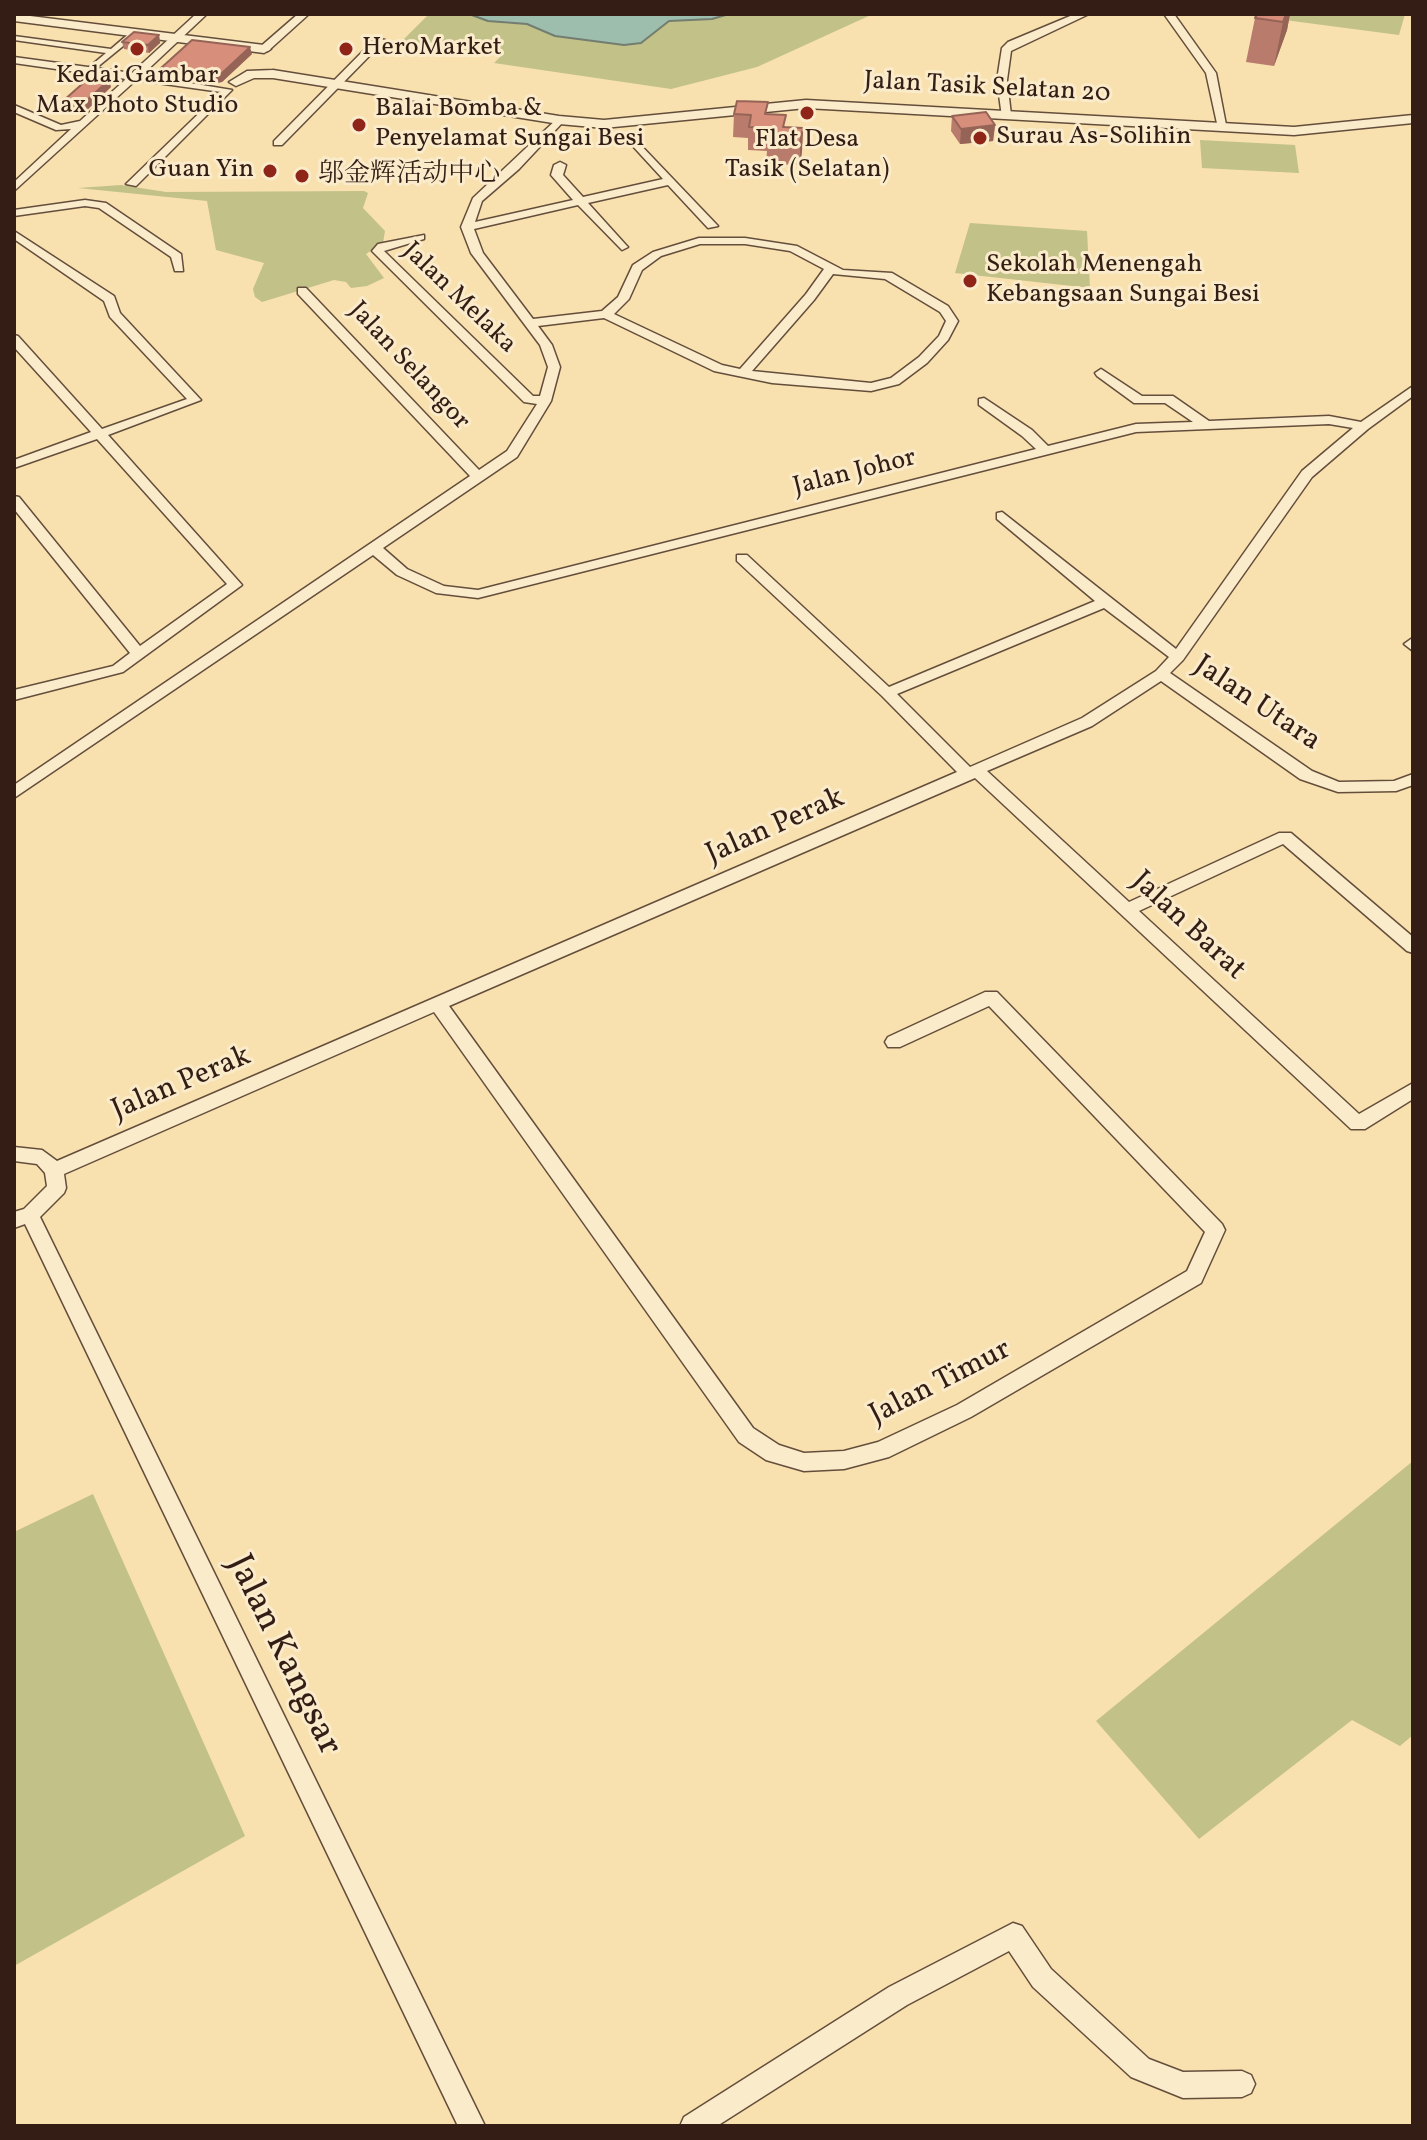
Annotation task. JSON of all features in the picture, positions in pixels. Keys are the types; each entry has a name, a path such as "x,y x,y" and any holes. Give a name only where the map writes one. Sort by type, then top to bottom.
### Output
{"street":[{"path":"14,188 202,14"},
{"path":"132,184 304,14"},
{"path":"1006,115 1002,80 1006,50 1012,44 1084,14"},
{"path":"1169,14 1211,73 1223,128"},
{"path":"19,18 181,36"},
{"path":"19,18 181,36 260,55"},
{"path":"90,71 135,33"},
{"path":"14,38 113,52"},
{"path":"278,143 380,40"},
{"path":"260,55 258,69 273,74"},
{"path":"14,62 134,79"},
{"path":"14,62 229,89 252,74 273,74"},
{"name":"Jalan Tasik Selatan 20","path":"273,74 559,120 604,124 804,104 1304,131 1413,119"},
{"path":"14,108 60,128 83,124"},
{"path":"523,113 537,120 546,136"},
{"path":"14,793 512,454 545,401 554,367 546,345 477,253 467,227 477,200 559,120"},
{"path":"546,136 558,131 604,124"},
{"path":"60,128 61,144"},
{"path":"633,140 712,226"},
{"path":"560,165 557,175 622,247"},
{"path":"14,176 29,174"},
{"path":"467,227 671,181"},
{"path":"14,213 85,203 102,205 177,256 179,268"},
{"path":"14,234 110,299 114,314 195,400 14,464"},
{"name":"Jalan Melaka","path":"420,237 382,246 378,251 529,399 545,401"},
{"path":"531,323 606,314 623,299 637,268 657,254 699,241 745,241 793,248 841,273 888,276 944,309 952,321 944,337 923,360 895,381 871,387 772,379 718,368 617,322 606,314"},
{"path":"743,373 831,268"},
{"name":"Jalan Selangor","path":"302,291 478,477"},
{"path":"14,339 235,585 118,669 14,695"},
{"path":"1101,373 1139,400 1169,400 1206,425"},
{"name":"Jalan Perak","path":"54,1170 439,1006 1087,722 1161,674 1178,657 1307,474 1363,426 1413,390"},
{"path":"984,402 1027,433 1045,451"},
{"name":"Jalan Johor","path":"374,548 402,572 441,590 478,594 1136,428 1329,420 1363,426"},
{"path":"14,500 139,654"},
{"path":"1002,516 1105,602 1178,657"},
{"name":"Jalan Barat","path":"742,558 1358,1124 1413,1090"},
{"path":"887,693 1105,602"},
{"name":"Jalan Utara","path":"1161,674 1306,775 1338,787 1396,786 1413,779"},
{"path":"1127,910 1285,837 1413,947"},
{"name":"Jalan Timur","path":"439,1006 746,1435 773,1453 804,1462 844,1460 882,1450 964,1411 1194,1277 1215,1230 991,997 894,1042"},
{"path":"14,1154 42,1157 54,1170 57,1188 22,1218"},
{"name":"Jalan Kangsar","path":"22,1218 472,2126"},
{"path":"693,2126 898,1996 1013,1935 1042,1978 1140,2068 1183,2085 1242,2084"}],"green space":[{"path":"429,14 469,14 502,23 527,24 555,36 624,45 641,43 662,23 677,19 712,19 729,14 873,14 757,67 671,89 494,63 500,57 496,54 407,43 404,39"},
{"path":"1279,14 1405,14 1399,35 1277,19"},
{"path":"1200,140 1295,145 1299,173 1202,168"},
{"path":"121,185 166,192 364,191 368,193 363,208 385,231 383,243 366,254 384,278 367,286 351,288 346,282 334,280 262,302 255,297 253,289 264,263 216,250 207,201 78,188"},
{"path":"970,223 1087,231 1090,288 955,273"},
{"path":"1413,1461 1413,1735 1400,1746 1352,1720 1199,1839 1096,1721"},
{"path":"93,1494 245,1836 14,1966 14,1532"}],"shaded area":[{"path":"469,14 729,14 712,19 669,21 641,43 624,45 555,36 527,24 488,21"}],"building":[{"path":"1257,14 1286,14 1283,22 1255,18"},
{"path":"134,32 159,35 148,45 122,42"},
{"path":"192,40 250,47 215,76 161,68"},
{"path":"90,77 109,80 85,102 63,101"},
{"path":"737,101 768,102 765,114 786,115 783,127 803,128 800,142 767,141 770,128 749,127 751,115 734,114"},
{"path":"986,112 995,125 961,129 952,116"}],"place":[{"name":"Kedai Gambar Max Photo Studio","path":"137,49"},
{"name":"HeroMarket","path":"346,49"},
{"name":"Flat Desa Tasik (Selatan)","path":"807,113"},
{"name":"Balai Bomba & Penyelamat Sungai Besi","path":"359,125"},
{"name":"Surau As-Solihin","path":"980,138"},
{"name":"Guan Yin","path":"270,171"},
{"name":"邬金辉活动中心","path":"302,176"},
{"name":"Sekolah Menengah Kebangsaan Sungai Besi","path":"970,281"}]}
